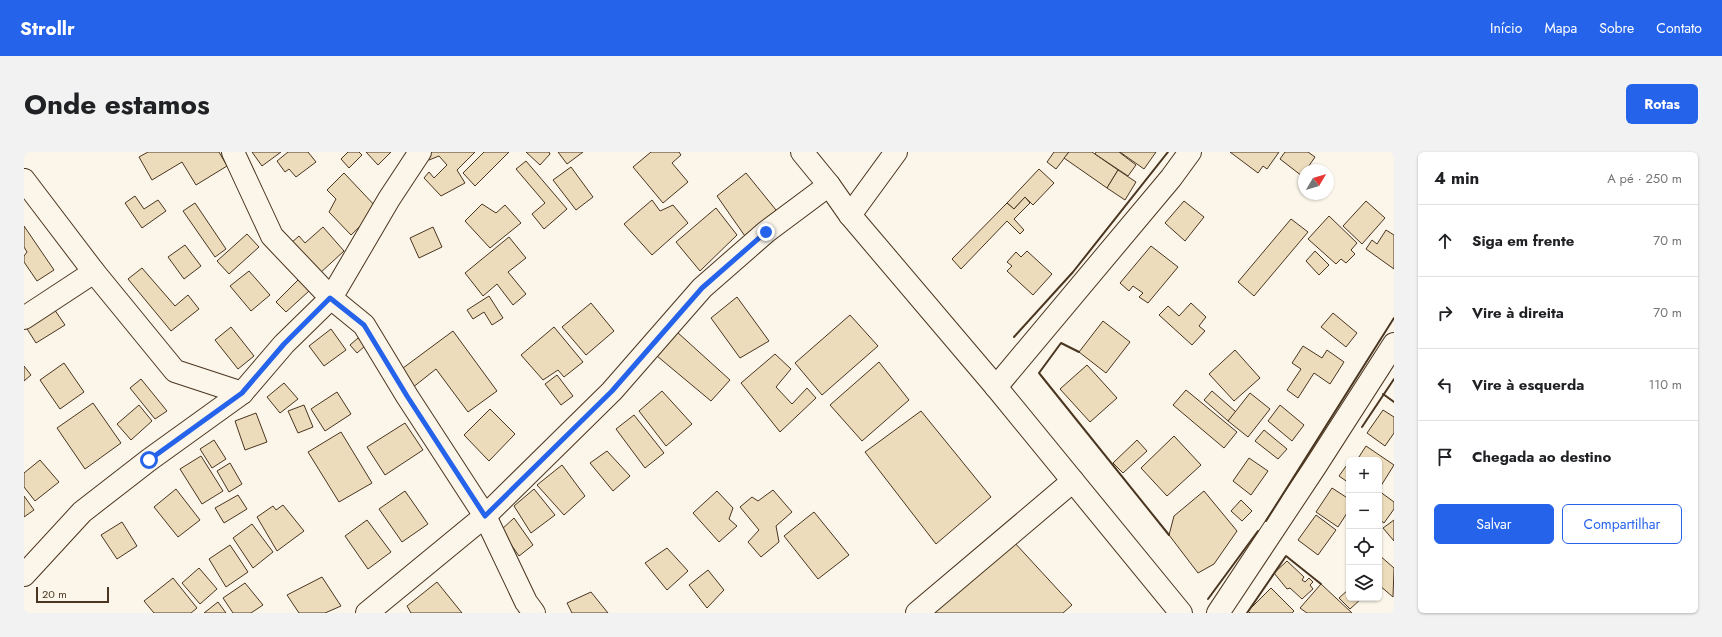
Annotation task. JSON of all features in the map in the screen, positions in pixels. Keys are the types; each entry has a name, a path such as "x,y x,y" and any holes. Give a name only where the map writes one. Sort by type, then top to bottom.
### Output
{"street":[{"path":"233,152 272,236 330,298 364,325 407,396 485,516 526,602 534,613"},
{"path":"24,575 82,512 149,460 242,393 284,344 330,298 389,199 420,152"},
{"path":"802,152 829,185 850,215 996,387 1181,613"},
{"path":"850,215 896,152"},
{"path":"996,387 1171,178 1190,152"},
{"path":"24,180 94,272 175,371 242,393"},
{"path":"367,613 485,516 612,391 702,288 766,232 829,185"},
{"path":"24,318 94,272"},
{"path":"1218,613 1316,467 1394,344"},
{"path":"917,613 1073,481"}],"building":[{"path":"148,152 219,152 227,166 196,185 182,162 152,180 139,157"},
{"path":"252,152 281,152 262,166"},
{"path":"288,152 308,152 316,162 296,177 289,169 285,172 277,161"},
{"path":"348,152 359,152 362,155 349,168 341,159"},
{"path":"366,152 391,152 378,165"},
{"path":"430,152 475,152 457,170 465,183 441,196 424,178 429,172 434,178 447,165 439,156 429,160 425,157"},
{"path":"484,152 509,152 475,186 463,173"},
{"path":"526,152 549,152 550,154 540,165"},
{"path":"558,152 583,152 567,164"},
{"path":"651,152 679,152 681,155 672,163 688,182 663,203 633,167"},
{"path":"1054,152 1069,152 1056,169 1047,162"},
{"path":"1069,152 1092,152 1118,170 1107,188 1064,158"},
{"path":"1096,152 1119,152 1136,165 1128,176 1095,154"},
{"path":"1120,152 1156,152 1144,169"},
{"path":"1230,152 1279,152 1267,169 1263,166 1258,173"},
{"path":"1285,152 1308,152 1315,157 1310,164 1298,164 1298,173 1280,159"},
{"path":"526,161 567,209 544,229 532,214 545,203 516,169"},
{"path":"571,167 593,197 576,210 553,180"},
{"path":"1039,169 1054,183 1033,205 1025,197 1014,209 1007,203"},
{"path":"1118,170 1136,182 1125,200 1107,188"},
{"path":"344,173 378,209 351,235 329,212 336,199 327,190"},
{"path":"746,173 776,210 747,239 717,196"},
{"path":"135,196 144,209 158,200 166,211 142,228 125,203"},
{"path":"1025,197 1030,203 1014,219 1024,230 1020,234 1007,221 961,269 952,259 1007,203 1014,209"},
{"path":"652,200 660,211 673,205 688,223 652,255 624,224"},
{"path":"1184,201 1204,217 1185,241 1165,223"},
{"path":"1366,201 1385,218 1362,244 1343,226"},
{"path":"195,203 226,249 215,257 183,211"},
{"path":"482,204 496,213 505,205 521,223 490,248 465,221"},
{"path":"716,208 737,235 700,271 676,242"},
{"path":"1329,216 1357,243 1351,250 1355,254 1346,263 1341,259 1336,264 1308,239"},
{"path":"1291,219 1308,232 1254,296 1238,282"},
{"path":"24,226 54,270 37,281 24,262 24,256 27,252 24,247"},
{"path":"323,227 344,251 319,274 291,243 299,236 305,243"},
{"path":"433,227 442,247 419,258 410,238"},
{"path":"1386,230 1394,235 1394,269 1366,249 1372,240 1377,244"},
{"path":"247,234 259,247 229,274 217,261"},
{"path":"509,237 526,258 508,272 526,294 513,305 497,284 483,296 465,273"},
{"path":"185,245 201,266 184,279 168,257"},
{"path":"1151,246 1178,267 1148,303 1139,297 1143,293 1133,286 1129,291 1120,283"},
{"path":"1027,251 1052,274 1033,295 1007,271 1012,266 1007,262 1016,252 1021,257"},
{"path":"1315,251 1329,265 1319,275 1306,261"},
{"path":"142,268 175,306 188,295 199,309 171,331 128,279"},
{"path":"249,271 270,295 251,311 230,286"},
{"path":"298,280 309,291 286,312 276,302"},
{"path":"489,296 503,318 492,325 484,312 473,319 467,310"},
{"path":"737,297 769,341 740,358 711,318"},
{"path":"591,303 614,331 586,355 562,327"},
{"path":"1191,303 1206,317 1199,326 1205,331 1192,345 1159,315 1168,306 1179,316"},
{"path":"52,306 65,325 36,343 24,324"},
{"path":"1333,313 1357,333 1346,347 1321,327"},
{"path":"850,315 878,346 822,395 795,363"},
{"path":"1103,321 1130,342 1106,373 1079,352"},
{"path":"231,327 254,356 238,369 215,340"},
{"path":"554,327 583,362 564,377 558,370 543,380 521,355"},
{"path":"331,329 346,350 324,366 309,346"},
{"path":"453,331 497,391 468,412 436,369 412,388 399,371"},
{"path":"677,332 730,380 711,401 657,356"},
{"path":"358,338 365,346 357,353 350,345"},
{"path":"1303,346 1322,358 1327,350 1344,362 1330,384 1314,373 1298,398 1287,390 1301,369 1292,363"},
{"path":"1235,350 1260,378 1234,401 1209,374"},
{"path":"775,354 791,369 776,387 792,404 807,388 816,398 780,432 741,383"},
{"path":"879,362 909,400 862,441 830,405"},
{"path":"64,363 84,392 60,409 40,380"},
{"path":"1087,365 1117,398 1090,422 1060,389"},
{"path":"24,366 31,375 24,381"},
{"path":"557,375 573,396 561,405 545,384"},
{"path":"141,379 167,411 155,419 130,388"},
{"path":"284,383 298,399 280,413 267,397"},
{"path":"1186,390 1237,432 1224,448 1173,405"},
{"path":"662,391 692,424 666,446 639,411"},
{"path":"1212,391 1236,412 1228,421 1204,400"},
{"path":"337,392 351,414 325,431 311,409"},
{"path":"1250,393 1270,409 1248,437 1228,421"},
{"path":"93,403 121,443 85,469 57,428"},
{"path":"139,405 152,421 131,440 117,424"},
{"path":"304,405 313,427 298,433 288,411"},
{"path":"1280,405 1304,425 1292,441 1268,421"},
{"path":"490,409 515,434 489,461 464,435"},
{"path":"1383,410 1394,417 1394,433 1385,446 1367,433"},
{"path":"921,411 991,497 936,544 865,452"},
{"path":"256,413 267,442 245,450 235,421"},
{"path":"634,415 664,453 645,468 616,429"},
{"path":"405,423 423,450 385,475 367,447"},
{"path":"1264,430 1287,449 1278,459 1255,441"},
{"path":"341,432 372,483 339,502 308,452"},
{"path":"1174,436 1201,465 1167,496 1141,468"},
{"path":"214,440 226,459 212,468 200,449"},
{"path":"1137,440 1147,451 1123,473 1113,463"},
{"path":"1366,446 1394,465 1382,484 1382,457 1359,457"},
{"path":"607,451 630,476 613,491 590,463"},
{"path":"201,456 223,491 202,504 180,469"},
{"path":"1249,458 1268,471 1251,495 1233,481"},
{"path":"40,460 59,482 35,501 24,487 24,473"},
{"path":"230,463 242,484 229,492 217,471"},
{"path":"562,465 585,496 564,515 537,485"},
{"path":"1346,466 1346,481 1339,476"},
{"path":"1332,488 1346,497 1346,515 1338,527 1316,512"},
{"path":"176,489 200,520 178,537 154,507"},
{"path":"534,489 555,515 531,533 514,506"},
{"path":"773,490 792,512 776,526 779,542 761,557 748,542 759,530 740,507 752,497 758,501"},
{"path":"405,491 428,524 402,542 379,509"},
{"path":"717,491 733,508 729,519 737,526 719,542 693,513"},
{"path":"1204,491 1237,531 1214,564 1198,573 1169,535 1174,516"},
{"path":"1382,493 1394,502 1394,509 1384,523 1382,521"},
{"path":"238,495 247,509 224,523 215,508"},
{"path":"24,496 34,510 24,517"},
{"path":"1241,500 1252,511 1242,521 1231,511"},
{"path":"283,505 304,531 277,551 257,517 273,506 276,510"},
{"path":"814,512 849,555 818,579 784,536"},
{"path":"1316,515 1336,530 1318,555 1298,540"},
{"path":"514,518 533,545 519,556 501,530"},
{"path":"367,520 391,552 368,569 345,536"},
{"path":"1394,520 1394,541 1383,528"},
{"path":"122,522 137,546 117,559 101,535"},
{"path":"252,524 273,552 253,568 233,538"},
{"path":"1013,541 1072,605 1063,613 932,613"},
{"path":"230,545 248,572 226,587 209,559"},
{"path":"667,548 688,571 667,590 645,563"},
{"path":"1382,558 1394,568 1393,597 1382,588"},
{"path":"1287,561 1304,577 1302,580 1305,582 1309,578 1313,582 1310,585 1313,589 1302,599 1290,588 1287,589 1274,573"},
{"path":"199,568 217,589 200,604 182,583"},
{"path":"708,570 724,590 707,608 689,585"},
{"path":"322,577 341,606 325,613 299,613 287,595"},
{"path":"173,578 197,608 191,613 154,613 144,601"},
{"path":"437,582 462,613 411,613 407,606"},
{"path":"245,583 263,605 251,613 233,613 223,598"},
{"path":"1321,584 1352,613 1307,613 1300,608"},
{"path":"1271,588 1294,611 1292,613 1250,613 1248,611"},
{"path":"591,592 608,613 572,613 567,603"},
{"path":"1346,592 1346,601 1359,601 1350,609 1339,598"},
{"path":"218,602 226,613 204,613"}],"wall":[{"path":"1014,337 1073,272 1168,152"},
{"path":"1266,521 1394,318"},
{"path":"1079,352 1061,343 1039,373 1169,535"},
{"path":"1362,427 1394,379"},
{"path":"1383,394 1394,402"},
{"path":"1208,599 1258,531"},
{"path":"1247,613 1286,556 1321,584"}],"route":[{"path":"149,460 242,393 284,344 330,298 364,325 407,396 454,466 485,516 612,391 702,288 766,232"}]}
